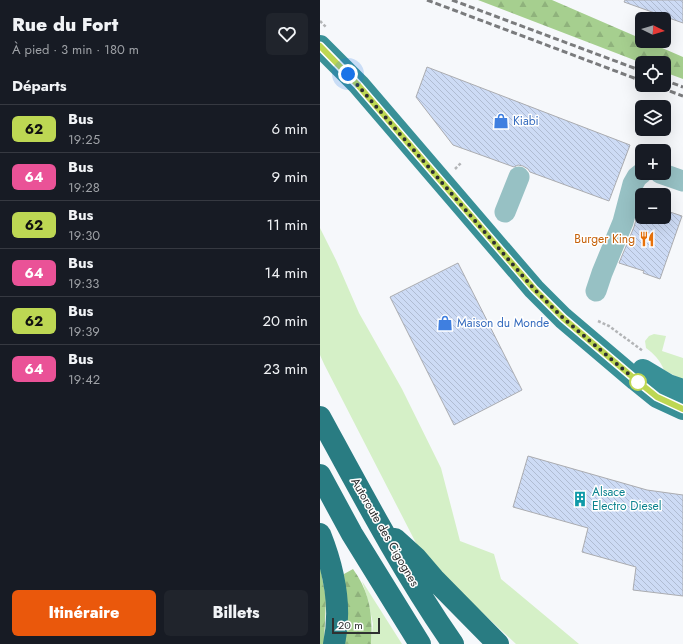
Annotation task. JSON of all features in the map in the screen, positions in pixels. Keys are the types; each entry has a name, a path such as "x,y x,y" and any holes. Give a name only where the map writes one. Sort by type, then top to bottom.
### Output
{"highway":[{"name":"Autoroute des Cigognes","path":"320,417 379,526 435,618 453,644"},
{"path":"320,475 352,534 420,644"},
{"path":"379,526 416,558 434,579 498,644"},
{"path":"320,534 329,558 337,598 337,624 334,644"}],"main road":[{"path":"320,46 358,85 534,289 563,318 657,397 683,409"},
{"path":"619,366 637,366 668,385 683,390"}],"lane":[{"path":"505,212 519,177"},
{"path":"671,177 683,181"},
{"path":"596,291 623,222 633,184 636,180"}],"path":[{"path":"452,172 462,162"},
{"path":"609,326 644,352"}],"green space":[{"path":"478,0 552,0 635,36 635,48 662,48 683,57 683,79 671,75 671,56 635,56 635,60"},
{"path":"320,228 359,313 402,389 441,468 460,541 494,554 501,579 579,644 516,644 456,588 417,545 320,355"},
{"path":"654,334 666,336 662,351 683,358 683,380 664,370 661,363 646,348 645,341 649,336"},
{"path":"320,566 326,598 324,644 320,644"},
{"path":"353,569 367,595 371,613 371,644 343,644 345,596 344,574"},
{"path":"362,581 402,644 371,644 373,624"}],"building":[{"path":"625,0 683,0 683,23 671,19 671,12 652,12 624,2"},
{"name":"Kiabi","path":"427,67 630,145 609,201 530,172 523,166 518,165 514,167 453,145 416,97"},
{"name":"Burger King","path":"671,212 682,216 660,279 643,273 644,271 619,263 635,223 671,224"},
{"name":"Maison du Monde","path":"458,263 522,390 454,425 390,297"},
{"path":"528,456 647,490 683,495 683,596 633,590 636,567 582,552 588,528 513,507"}],"railway":[{"path":"427,0 635,78"},
{"path":"452,0 635,68"},
{"path":"671,83 683,87"},
{"path":"671,92 683,96"}],"bus line":[{"name":"62","path":"320,46 358,85 534,289 581,334 657,397 683,409"}],"place":[{"name":"Kiabi","path":"501,121"},
{"name":"Burger King","path":"647,239"},
{"name":"Maison du Monde","path":"445,323"},
{"name":"Alsace Electro Diesel","path":"580,499"}],"route":[{"path":"348,74 534,289 563,318 638,382"}]}
